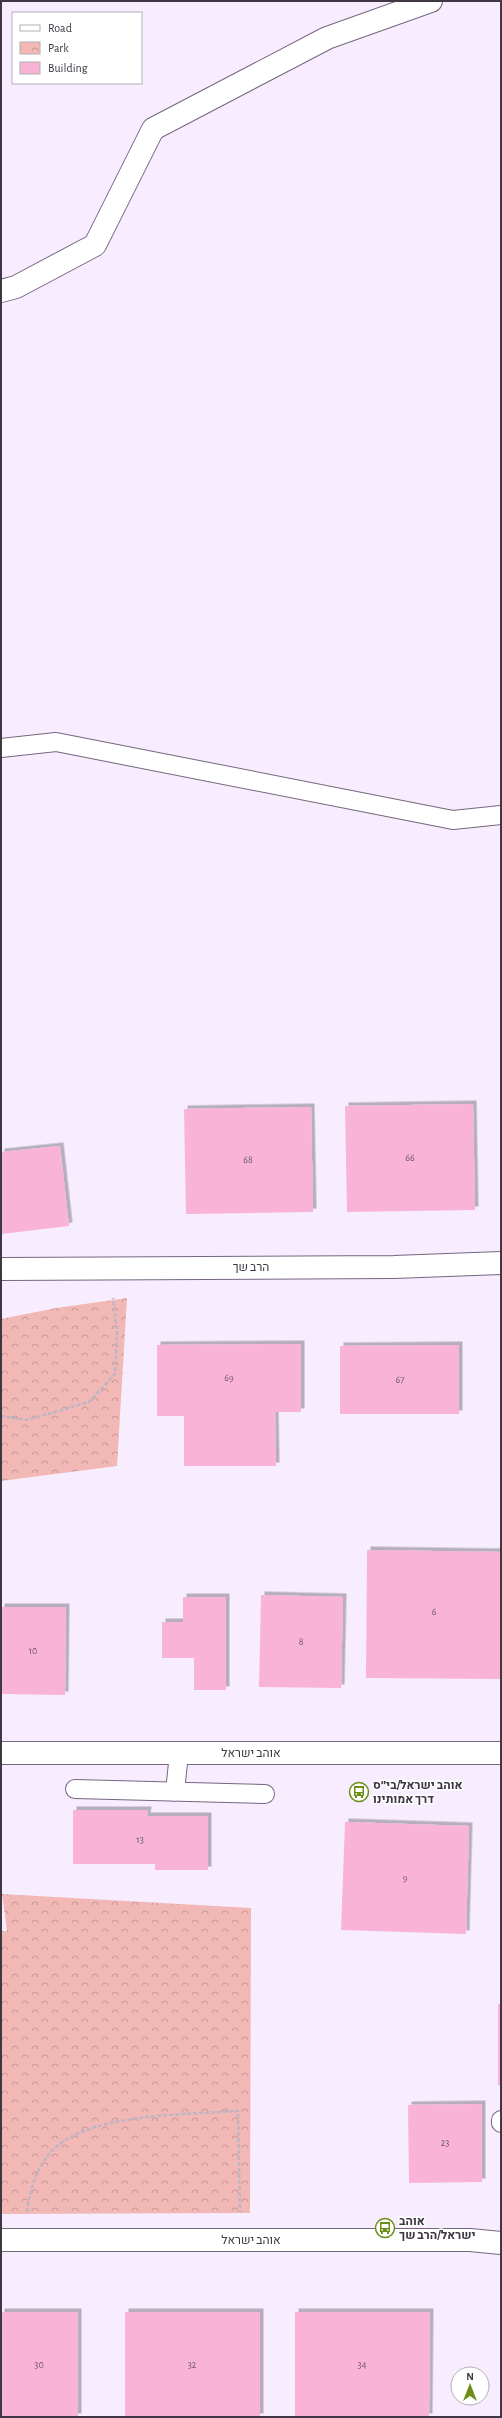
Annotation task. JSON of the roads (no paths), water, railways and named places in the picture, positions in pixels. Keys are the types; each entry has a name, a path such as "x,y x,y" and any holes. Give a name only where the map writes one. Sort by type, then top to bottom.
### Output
{"street":[{"path":"1,291 16,287 95,245 153,128 326,38 431,1"},
{"name":"הרב שך","path":"1,1269 394,1267 501,1262"},
{"name":"אוהב ישראל","path":"1,1753 501,1753"},
{"name":"אוהב ישראל","path":"11,2240 470,2240 501,2243"}],"lane":[{"path":"1,748 56,742 453,820 501,815"},
{"path":"175,1792 179,1753"},
{"path":"75,1789 265,1794"}],"place":[{"name":"אוהב ישראל/בי״ס דרך אמותינו","path":"359,1792"},
{"name":"אוהב ישראל/הרב שך","path":"385,2228"}]}
